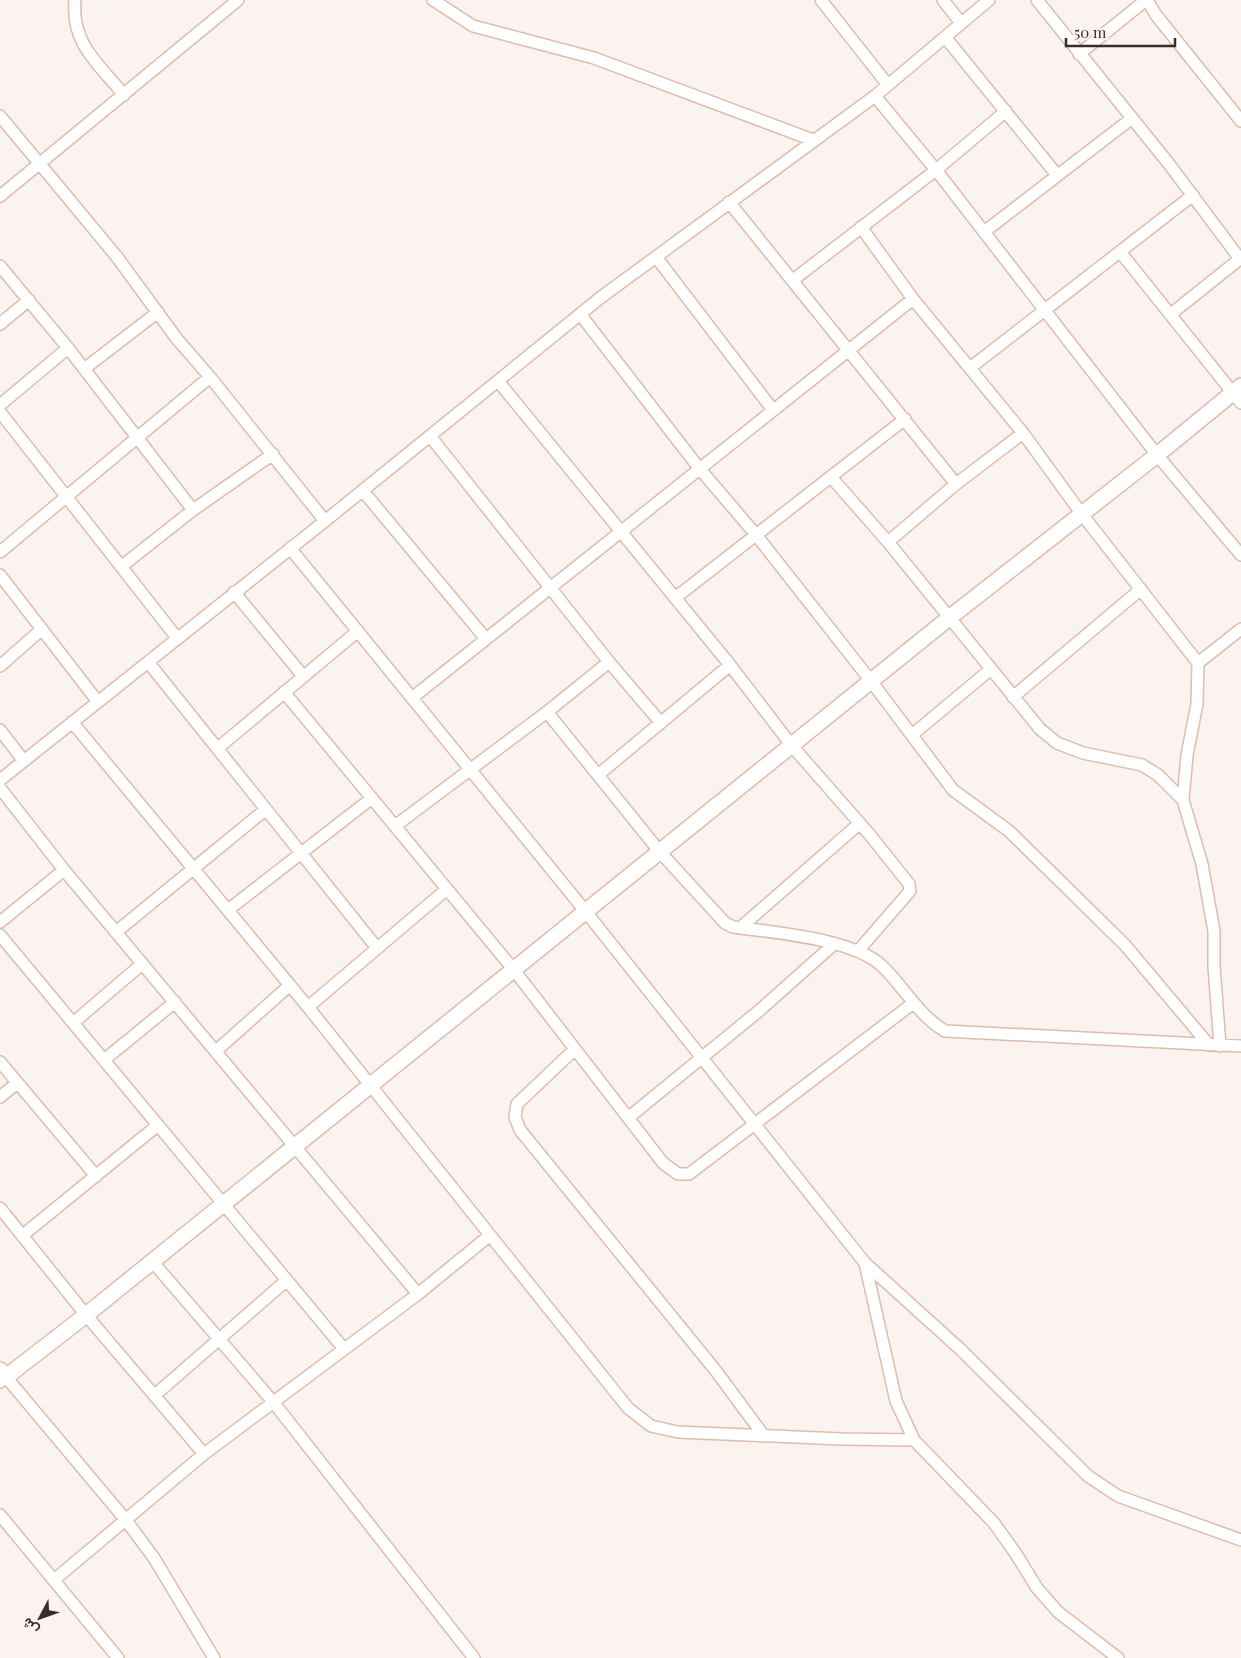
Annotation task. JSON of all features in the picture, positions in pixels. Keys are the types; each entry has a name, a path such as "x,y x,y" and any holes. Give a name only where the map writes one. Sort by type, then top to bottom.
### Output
{"street":[{"path":"75,0 75,29 80,41 124,95"},
{"path":"0,196 238,0"},
{"path":"433,0 473,26 594,58 813,140"},
{"path":"821,0 888,85"},
{"path":"943,0 961,24"},
{"path":"0,780 363,491 580,314 729,202 875,96 989,0"},
{"path":"1036,0 1193,195 1241,259 1172,314"},
{"path":"1080,54 1146,0 1241,121"},
{"path":"945,37 1057,175"},
{"path":"875,96 936,170 1157,455 1241,555"},
{"path":"793,280 936,170 1006,111"},
{"path":"0,116 116,257 177,339 273,454 325,521"},
{"path":"984,232 1131,119"},
{"path":"970,368 1046,311 1193,195"},
{"path":"729,202 956,484"},
{"path":"862,227 913,299 1023,433 1081,513 1198,663 1197,704 1188,755 1183,800 1202,864 1214,931 1215,1046"},
{"path":"214,1658 154,1558 125,1519 2,1377 86,1315 370,1084 1081,513 1238,394 1121,252"},
{"path":"656,257 773,410"},
{"path":"0,266 68,348 193,510"},
{"path":"412,698 913,299"},
{"path":"0,324 29,300"},
{"path":"84,369 158,312"},
{"path":"580,314 699,468 757,536 871,681 953,790 1009,831 1125,945 1215,1046"},
{"path":"0,404 68,348"},
{"path":"0,552 138,439 210,377"},
{"path":"498,381 730,666 792,746 860,823 911,888 858,951"},
{"path":"0,412 178,638"},
{"path":"675,598 905,419"},
{"path":"888,542 956,484 1023,433"},
{"path":"430,436 551,586 609,662 661,722"},
{"path":"122,566 193,510 273,454"},
{"path":"831,478 888,542 1040,729 1057,743 1083,753 1142,765 1158,774 1183,800"},
{"path":"363,491 486,639"},
{"path":"290,548 586,912 865,1263 960,1349 1088,1476 1118,1496 1241,1540"},
{"path":"0,575 98,702"},
{"path":"1013,697 1141,589"},
{"path":"234,592 303,676"},
{"path":"0,666 42,629"},
{"path":"1198,663 1241,629"},
{"path":"218,748 358,631"},
{"path":"148,662 377,948"},
{"path":"395,826 547,712 609,662"},
{"path":"598,775 730,666"},
{"path":"912,735 991,669"},
{"path":"284,692 514,970 663,1163 678,1174 689,1174 756,1125 912,1004"},
{"path":"547,712 660,852 725,924 812,939 858,951 880,965 904,989 912,1004 933,1024 946,1031 1241,1046"},
{"path":"72,722 308,1007 628,1408 651,1426 678,1432 914,1440"},
{"path":"0,730 24,761"},
{"path":"0,788 64,870 418,1294"},
{"path":"228,910 300,852 372,798"},
{"path":"116,932 265,810"},
{"path":"740,928 860,823"},
{"path":"0,922 64,870"},
{"path":"308,1007 446,889"},
{"path":"0,936 344,1349"},
{"path":"628,1118 760,1010 833,945"},
{"path":"73,1023 142,964"},
{"path":"216,1051 290,985"},
{"path":"104,1060 175,1002"},
{"path":"575,1049 517,1104 515,1117 520,1130 716,1371 764,1436"},
{"path":"0,1062 96,1176"},
{"path":"0,1097 16,1083"},
{"path":"23,1235 158,1125"},
{"path":"0,1208 86,1315 204,1454"},
{"path":"54,1580 204,1454 418,1294 489,1236"},
{"path":"152,1261 274,1402 474,1658"},
{"path":"865,1263 896,1401 914,1440 994,1523 1037,1588 1058,1612 1118,1658"},
{"path":"155,1394 287,1280"},
{"path":"0,1515 118,1658"}]}
